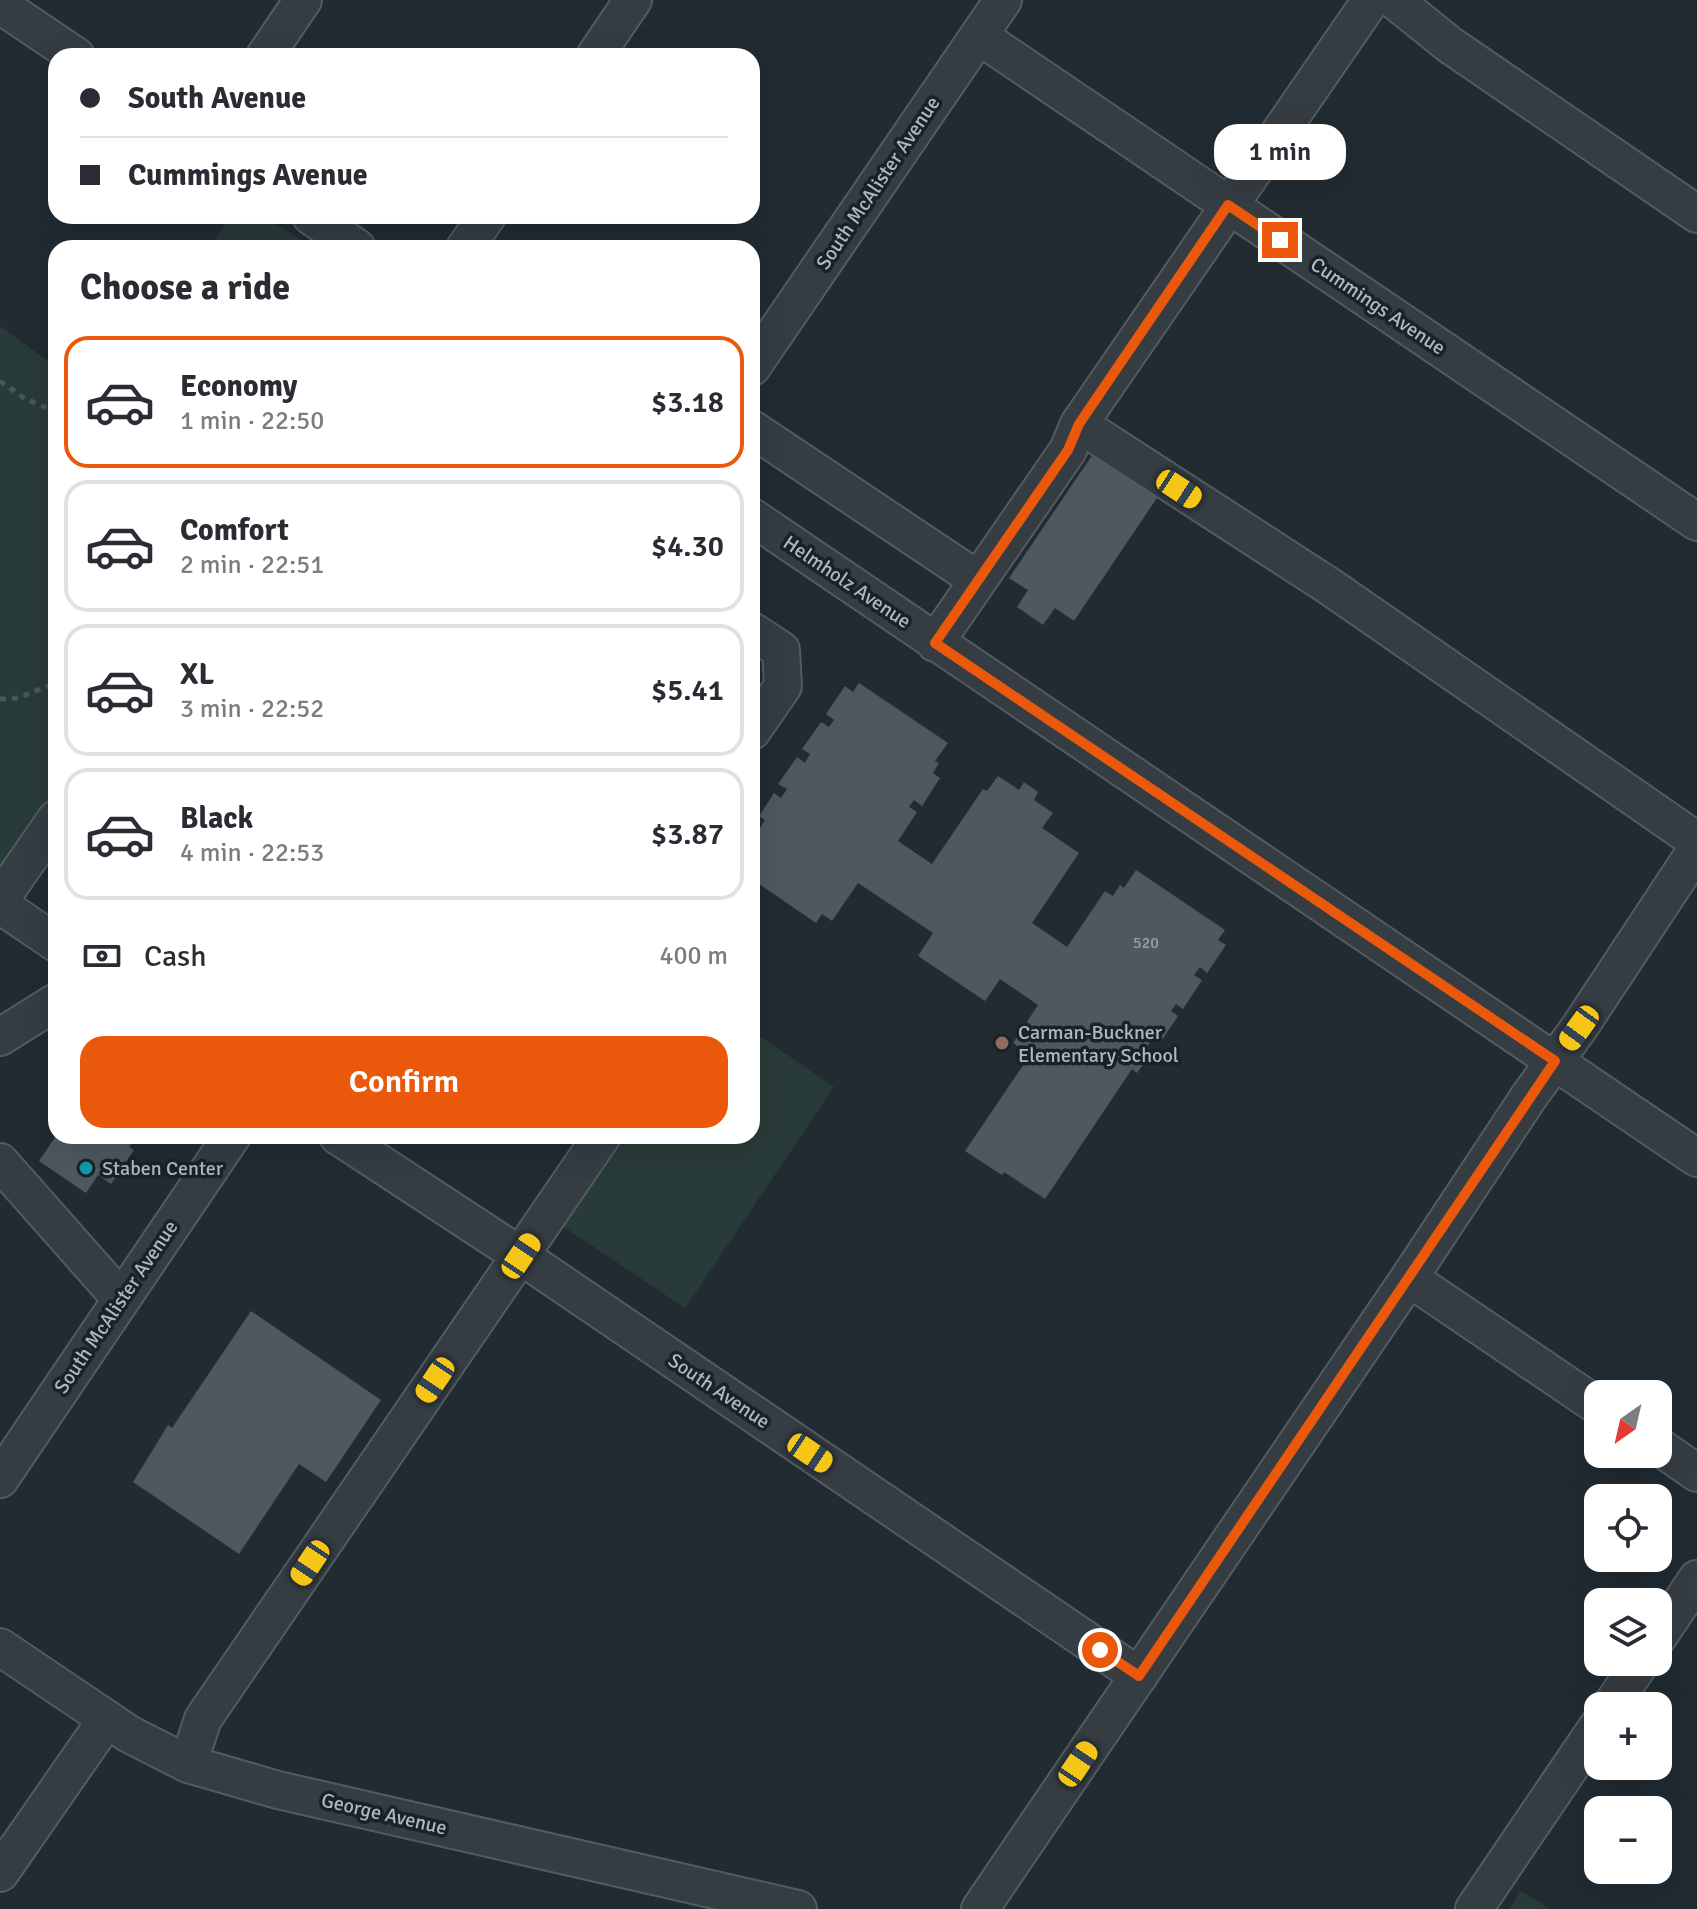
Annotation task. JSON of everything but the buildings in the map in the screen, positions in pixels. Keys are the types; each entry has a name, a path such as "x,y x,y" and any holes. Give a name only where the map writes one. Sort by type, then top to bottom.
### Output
{"street":[{"path":"270,48 303,0"},
{"path":"600,48 633,0"},
{"name":"South McAlister Avenue","path":"760,355 1003,0"},
{"path":"935,643 1068,450 1079,424 1371,0"},
{"path":"1394,0 1450,45 1697,214"},
{"path":"0,5 64,48"},
{"name":"Cummings Avenue","path":"979,36 1697,522"},
{"path":"322,224 346,240"},
{"path":"1079,424 1329,586 1697,841"},
{"path":"760,434 978,580"},
{"name":"Helmholz Avenue","path":"760,523 1697,1158"},
{"path":"760,636 781,650 783,686 760,719"},
{"path":"48,831 0,903 48,937"},
{"path":"980,1909 1697,849"},
{"path":"0,1037 48,1007"},
{"name":"South McAlister Avenue","path":"0,1479 227,1144"},
{"name":"South Avenue","path":"350,1144 521,1256 1139,1676"},
{"path":"188,1764 203,1719 597,1144"},
{"path":"0,1162 121,1299"},
{"path":"1409,1278 1584,1397"},
{"path":"1672,1456 1697,1473"},
{"path":"1672,1616 1697,1579"},
{"name":"George Avenue","path":"0,1647 129,1734 188,1764 278,1790 798,1909"},
{"path":"0,1873 107,1719"},
{"path":"1474,1909 1584,1747"}],"path":[{"path":"0,381 24,398 48,408"},
{"path":"0,699 18,698 48,686"}],"green space":[{"path":"226,224 276,224 301,240 214,240"},
{"path":"0,326 48,361 48,803 0,871"},
{"path":"760,1036 834,1087 685,1308 555,1221 609,1144 760,1144"},
{"path":"1521,1891 1551,1909 1509,1909"}],"place":[{"name":"Carman-Buckner Elementary School","path":"1002,1043"},
{"name":"Staben Center","path":"86,1168"}],"route":[{"path":"1100,1650 1139,1676 1555,1061 935,643 1068,450 1079,424 1228,205 1280,240"}]}
